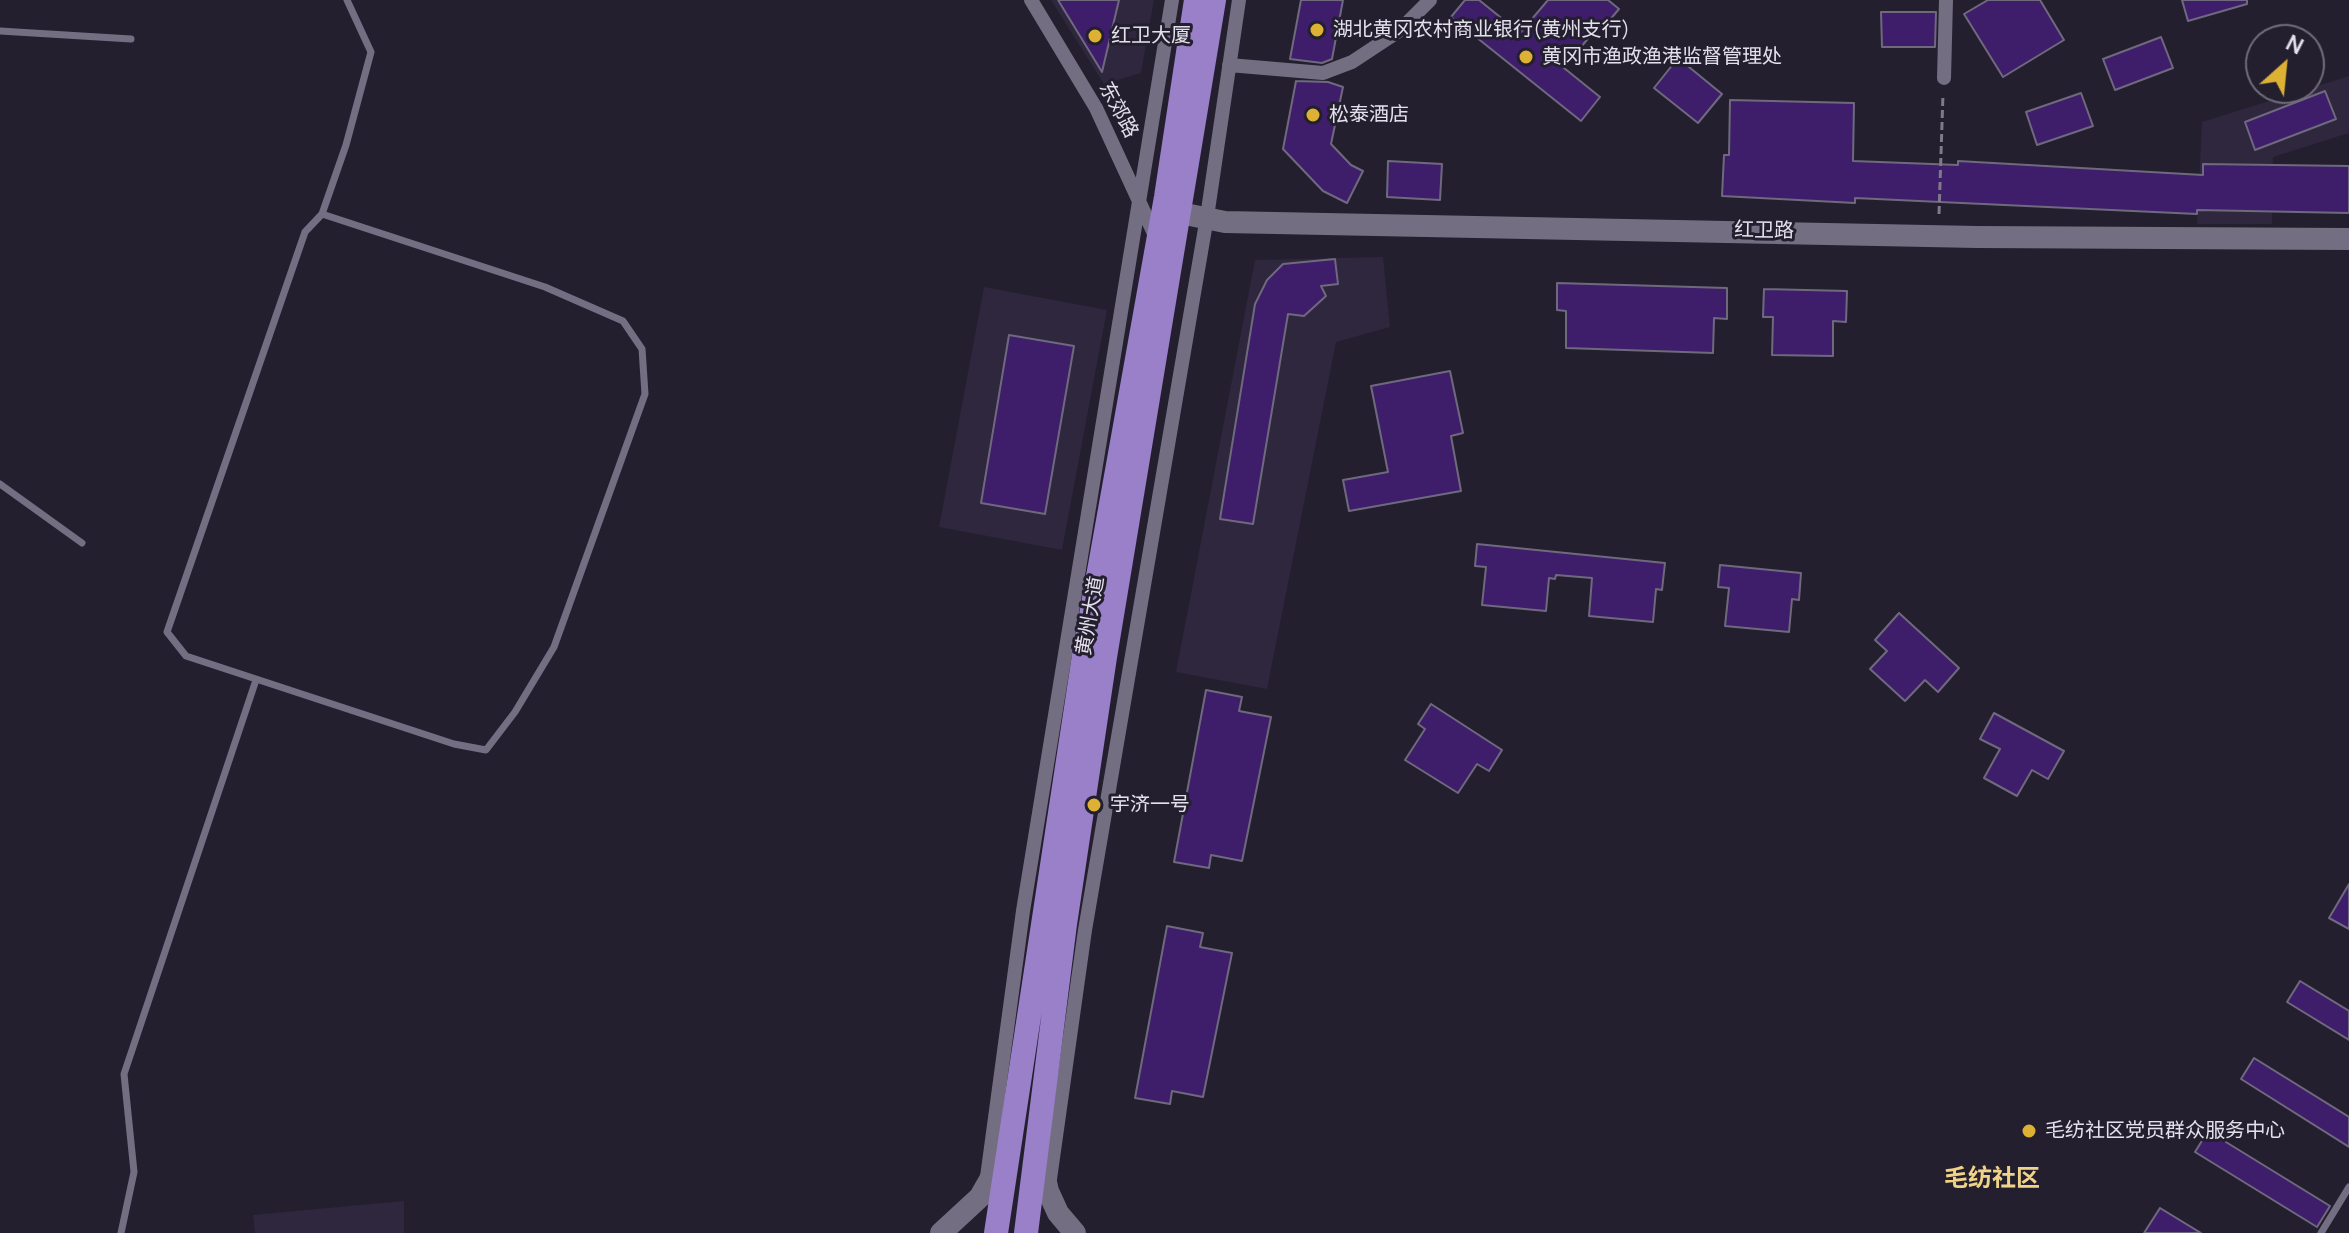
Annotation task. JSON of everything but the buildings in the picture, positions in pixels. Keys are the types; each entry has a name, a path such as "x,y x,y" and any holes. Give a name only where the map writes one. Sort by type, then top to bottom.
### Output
{"main road":[{"name":"黄州大道","path":"996,1233 1085,649 1158,244 1196,0"},
{"name":"黄州大道","path":"1026,1233 1065,924 1100,689 1214,0"}],"street":[{"name":"东郊路","path":"1031,0 1096,108 1158,244"},
{"path":"986,1186 1023,911 1172,0"},
{"path":"1048,1191 1128,664 1207,217 1239,0"},
{"path":"1229,65 1323,73 1352,62 1399,31 1430,0"},
{"path":"1944,78 1946,0"},
{"name":"红卫路","path":"1180,213 1225,222 1939,236 2349,239"},
{"path":"941,1233 964,1214 986,1186 1008,1147"},
{"path":"1038,1149 1048,1191 1058,1213 1075,1233"}],"lane":[{"path":"322,214 545,287 623,321 642,349 645,394 554,647 515,712 486,750 454,744 186,656 167,632 305,232 322,214 346,145 371,52 347,0"},
{"path":"0,31 131,39"},
{"path":"0,484 82,543"},
{"path":"121,1233 134,1172 124,1074 256,680"},
{"path":"2321,1233 2349,1187"}],"path":[{"path":"1939,236 1944,78"}],"shaded area":[{"path":"1051,0 1154,0 1141,73 1104,84"},
{"path":"2349,76 2349,133 2273,157 2272,224 2197,224 2202,122 2260,104 2325,104 2325,84"},
{"path":"1383,257 1390,327 1336,342 1267,689 1176,672 1255,260"},
{"path":"984,287 1107,310 1062,550 939,527"},
{"path":"404,1201 404,1233 255,1233 253,1215"}],"place":[{"name":"湖北黄冈农村商业银行(黄州支行)","path":"1317,30"},
{"name":"红卫大厦","path":"1095,36"},
{"name":"黄冈市渔政渔港监督管理处","path":"1526,57"},
{"name":"松泰酒店","path":"1313,115"},
{"name":"宇济一号","path":"1094,805"},
{"name":"毛纺社区党员群众服务中心","path":"2029,1131"}],"district":[{"name":"毛纺社区","path":"1992,1179"}]}
